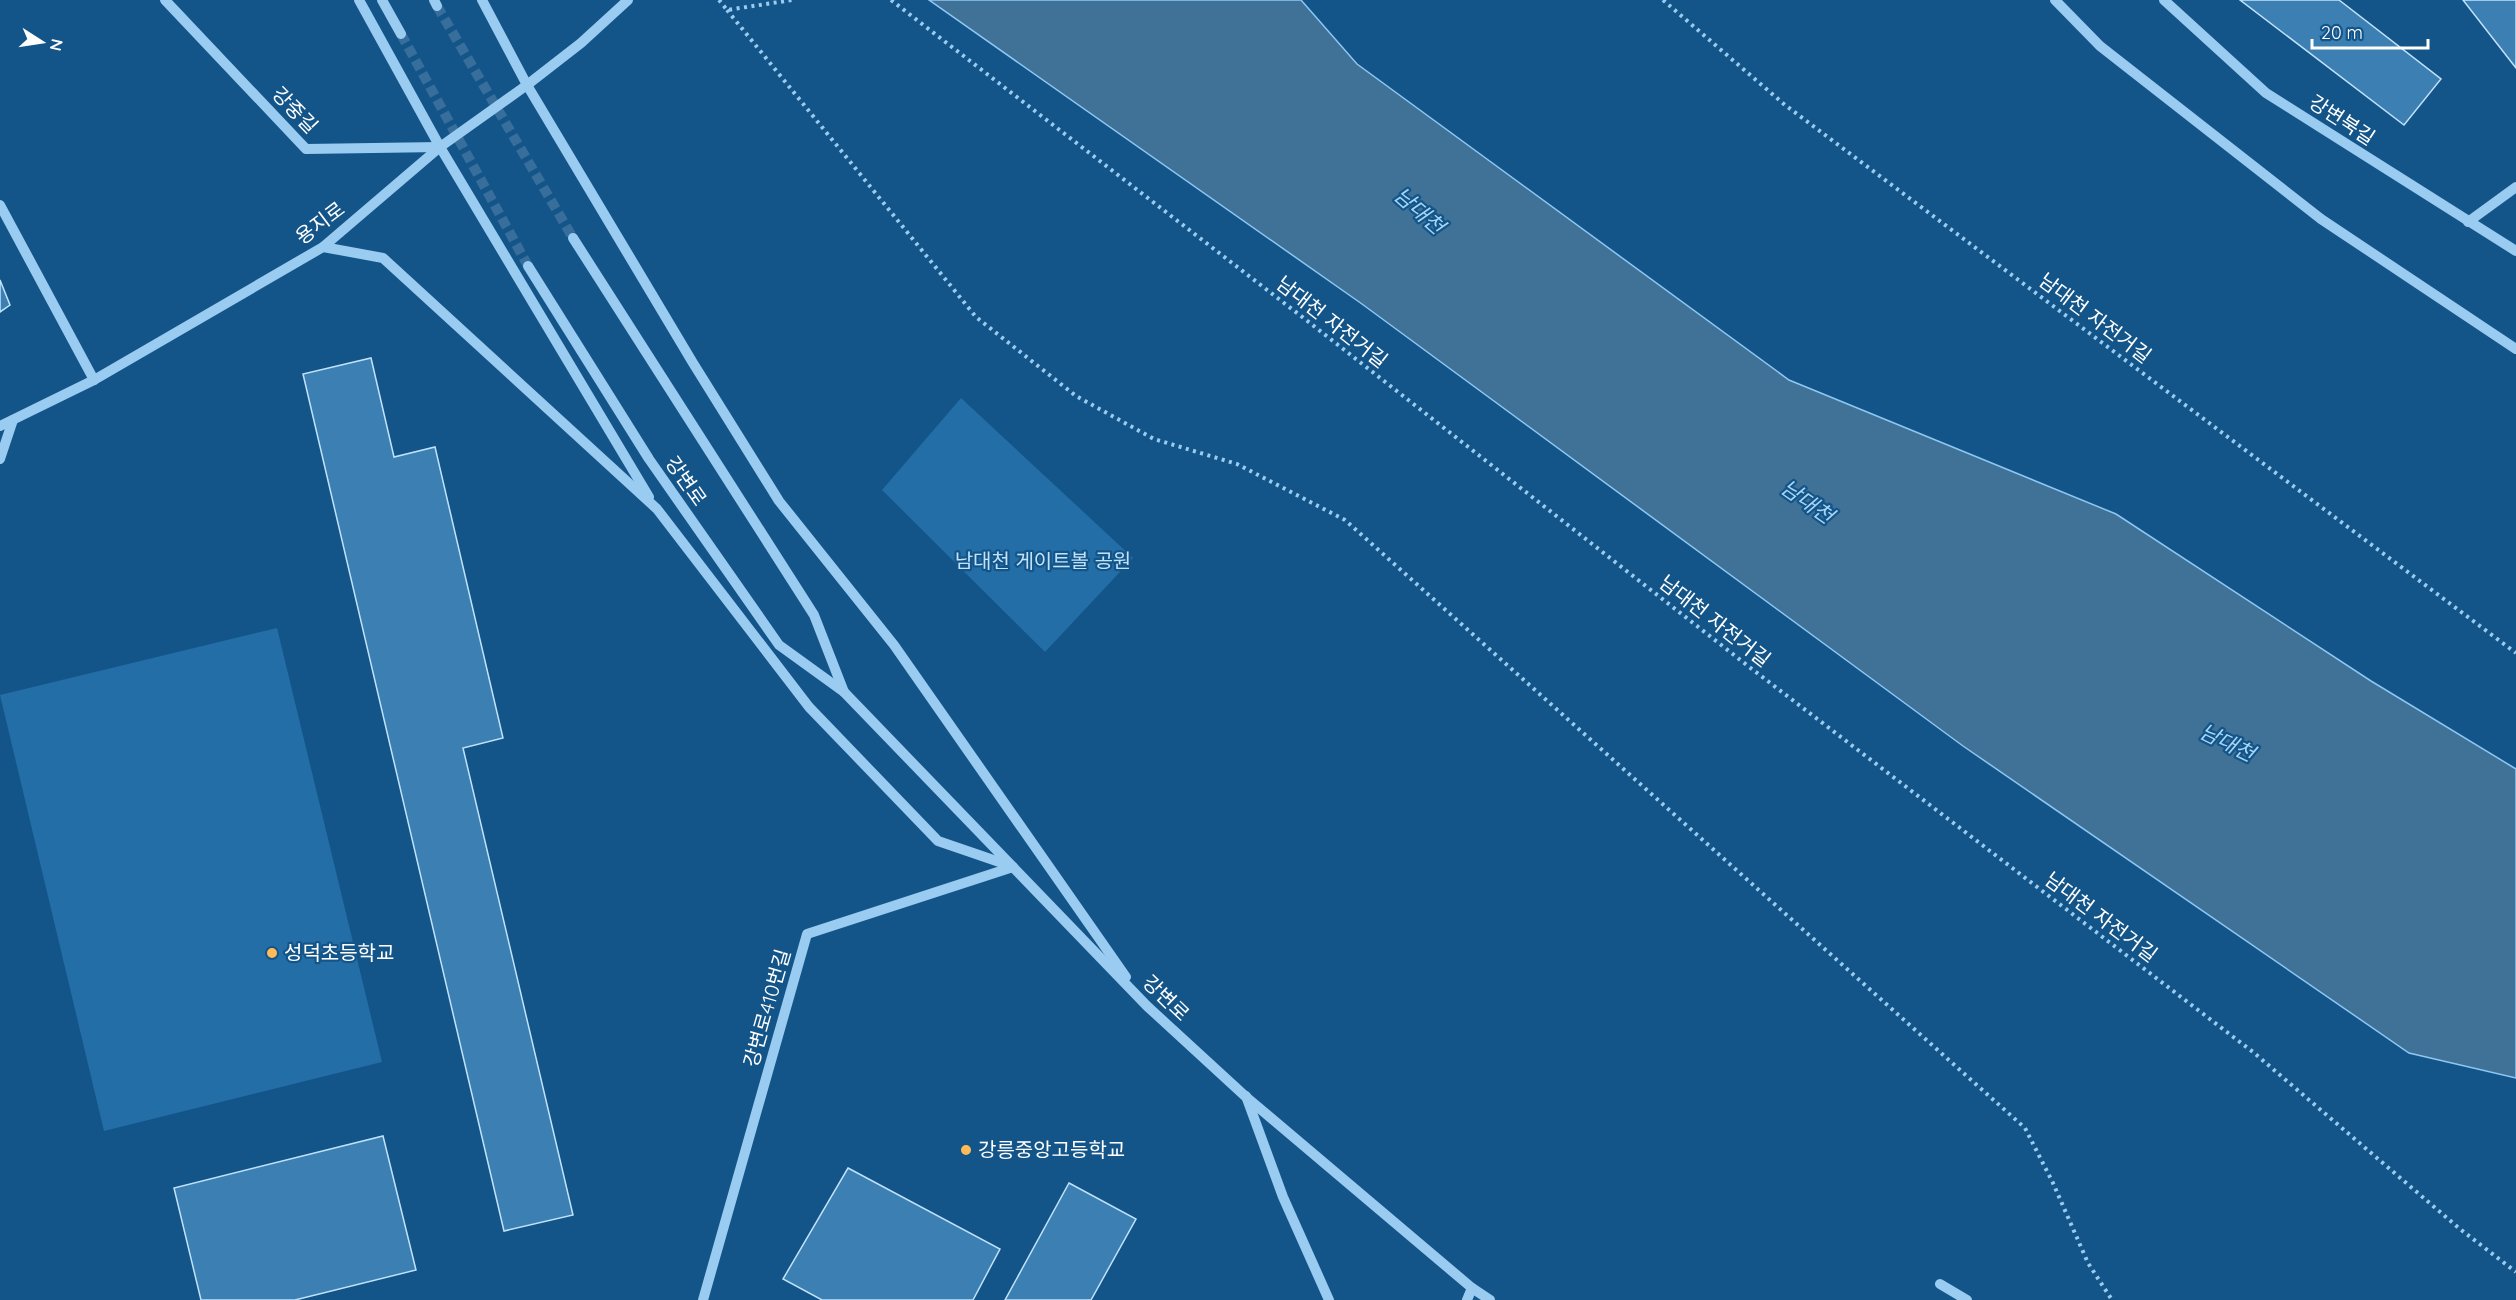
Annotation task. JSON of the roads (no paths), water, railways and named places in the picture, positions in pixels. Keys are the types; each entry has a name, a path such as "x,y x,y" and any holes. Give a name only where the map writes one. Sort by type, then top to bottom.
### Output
{"street":[{"name":"강중길","path":"165,0 306,149 440,147"},
{"path":"359,0 440,147 657,509 809,707 938,841 1013,867"},
{"path":"382,0 401,34"},
{"path":"482,0 527,85 693,363 779,501 894,645 1147,1006"},
{"name":"용지로","path":"0,426 94,380 323,247 440,147 581,43 628,0"},
{"path":"2055,0 2100,46 2321,219 2516,349"},
{"name":"강변북길","path":"2164,0 2266,93 2516,251"},
{"path":"2468,222 2516,187"},
{"path":"0,205 94,380"},
{"name":"강변로","path":"573,238 814,615 844,692"},
{"path":"323,247 383,258 657,509"},
{"name":"강변로","path":"528,266 649,459 779,645 844,692 1147,1006 1245,1096 1472,1288 1490,1300"},
{"path":"0,459 13,420"},
{"name":"강변로410번길","path":"703,1300 807,934 1013,867"},
{"path":"1245,1096 1283,1197 1329,1300"},
{"path":"1940,1284 1967,1300"},
{"path":"1467,1300 1472,1288"},
{"path":"1472,1288 1478,1300"}],"water":[{"name":"남대천","path":"929,0 1301,0 1357,64 1789,380 2116,514 2371,681 2516,769 2516,1078 2409,1053 1963,746 1362,304"}],"tunnel":[{"path":"437,6 573,238"},
{"path":"401,34 528,266"}],"place":[{"name":"성덕초등학교","path":"272,953"},
{"name":"강릉중앙고등학교","path":"966,1150"}],"park label":[{"name":"남대천 게이트볼 공원","path":"1043,561"}]}
